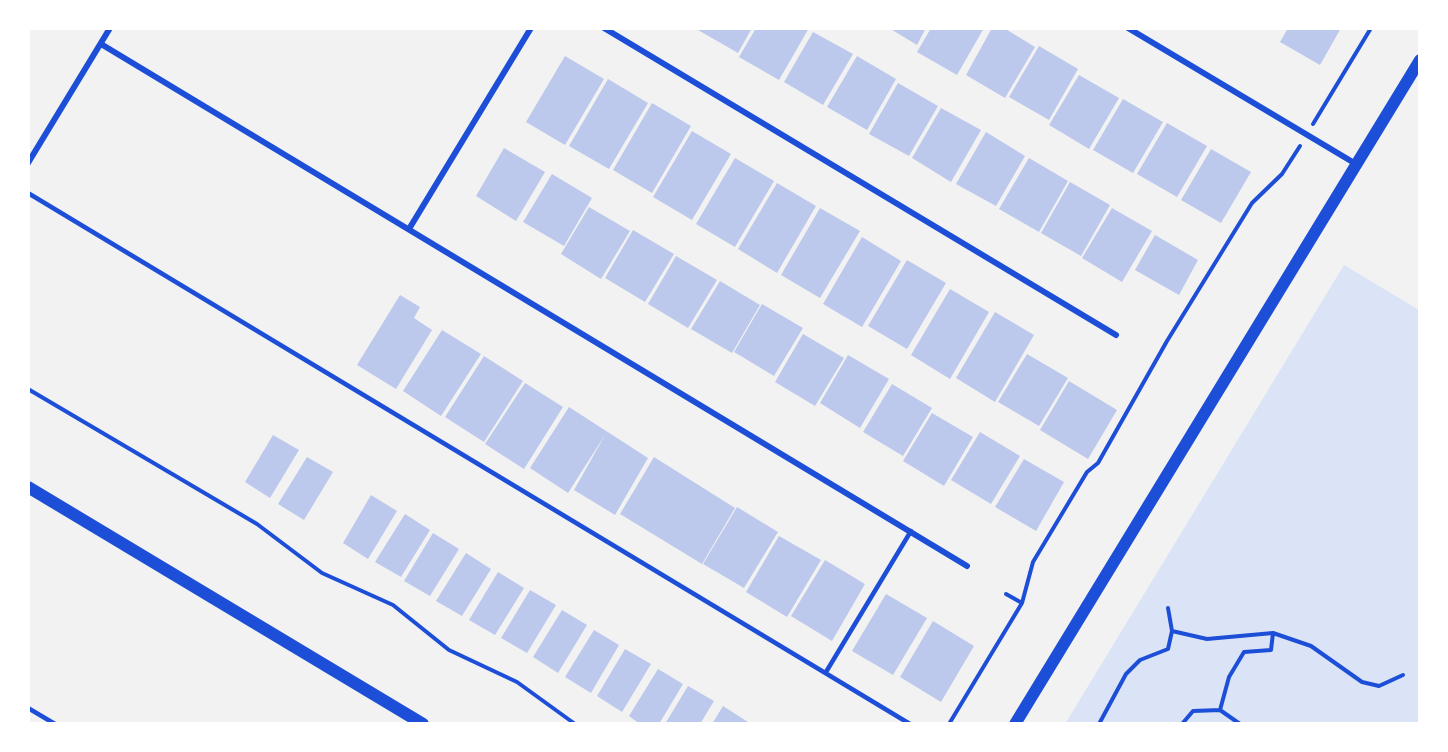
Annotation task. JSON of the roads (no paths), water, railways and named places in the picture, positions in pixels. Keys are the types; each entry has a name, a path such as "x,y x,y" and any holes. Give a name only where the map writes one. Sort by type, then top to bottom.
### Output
{"main road":[{"path":"1015,723 1419,60"},
{"path":"28,487 423,723"}],"street":[{"path":"28,163 110,28"},
{"path":"409,229 531,28"},
{"path":"604,28 1116,335"},
{"path":"1128,28 1356,164"},
{"path":"101,44 967,566"}],"lane":[{"path":"28,193 910,723"},
{"path":"826,672 911,531"},
{"path":"28,708 55,723"}]}
